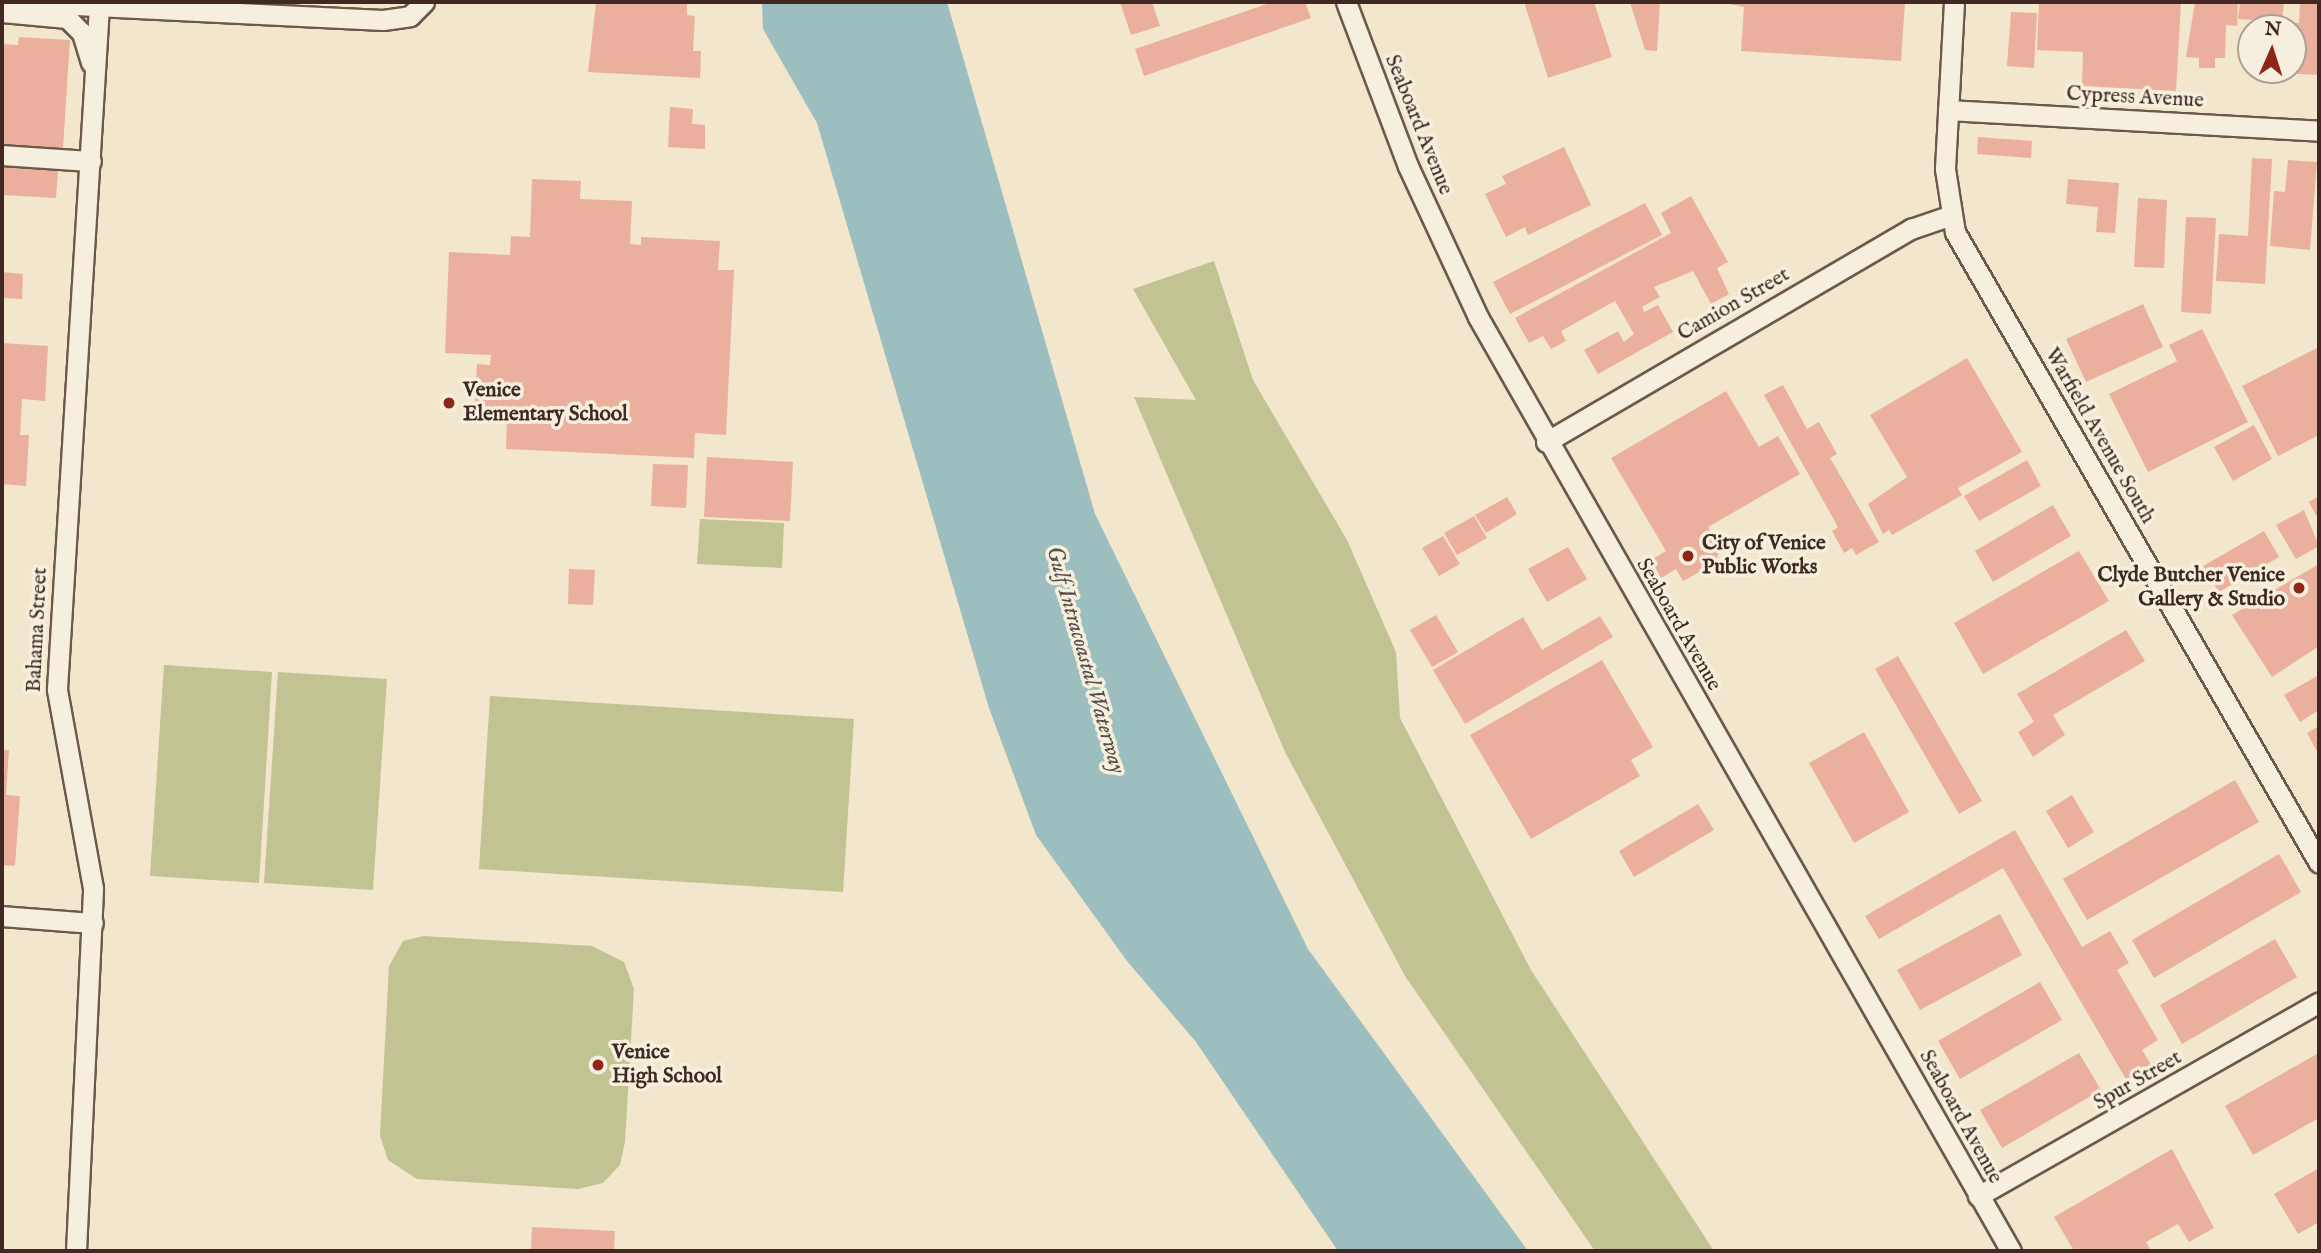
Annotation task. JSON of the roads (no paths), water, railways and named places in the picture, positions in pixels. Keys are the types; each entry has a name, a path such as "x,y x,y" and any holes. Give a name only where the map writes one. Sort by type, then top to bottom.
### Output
{"street":[{"path":"14,2 383,20 417,9"},
{"name":"Seaboard Avenue","path":"1346,2 1411,174 1478,317 1546,442 2011,1251"},
{"name":"Warfield Avenue South","path":"1954,2 1948,110 1948,216 2319,863"},
{"name":"Bahama Street","path":"76,1251 93,923 92,872 64,751 57,690 99,7"},
{"path":"2,12 59,16 75,24 87,44 95,88"},
{"name":"Cypress Avenue","path":"1948,110 2319,131"},
{"path":"2,155 91,161"},
{"name":"Camion Street","path":"1546,442 1911,229 1948,216"},
{"path":"2,916 93,923"},
{"name":"Spur Street","path":"1978,1196 2319,1002"}],"water":[{"name":"Gulf Intracoastal Waterway","path":"762,2 947,2 1095,514 1308,949 1528,1251 1338,1251 1196,1042 1127,961 1036,835 989,708 817,123 763,29"}],"place":[{"name":"Venice Elementary School","path":"449,403"},
{"name":"City of Venice Public Works","path":"1688,556"},
{"name":"Clyde Butcher Venice Gallery & Studio","path":"2299,588"},
{"name":"Venice High School","path":"598,1065"}]}
